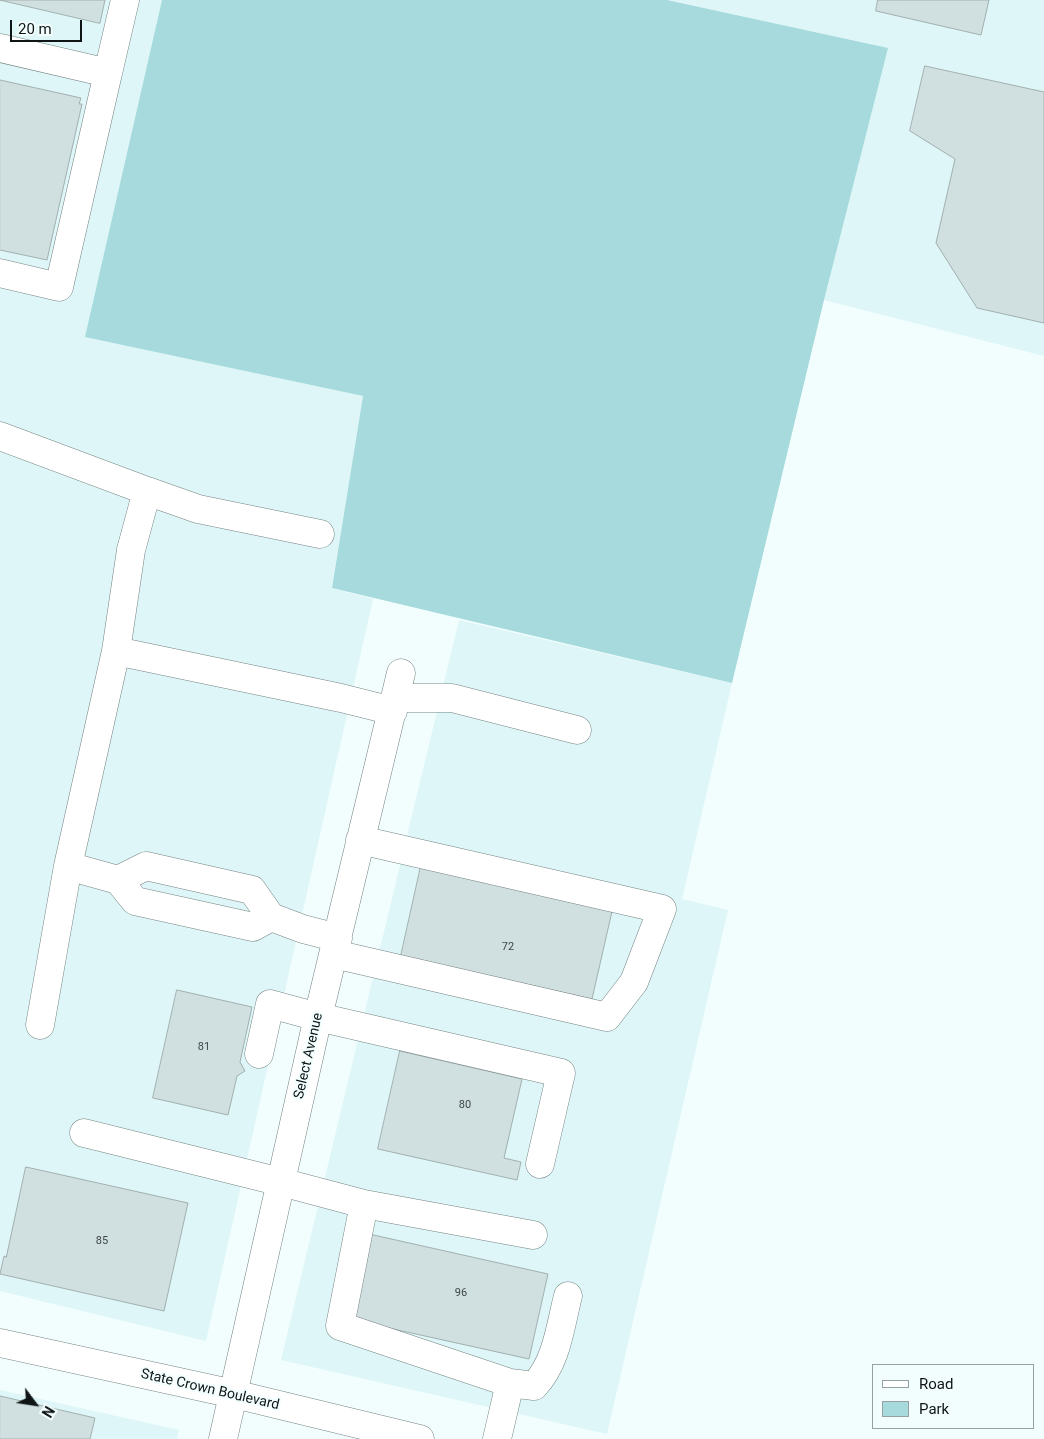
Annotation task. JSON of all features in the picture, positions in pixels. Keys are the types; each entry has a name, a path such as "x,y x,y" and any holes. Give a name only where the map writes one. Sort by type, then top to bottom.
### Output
{"street":[{"path":"0,273 59,287 125,0"},
{"path":"0,48 108,73"},
{"path":"0,436 198,509 320,534"},
{"path":"40,1025 68,866 116,651 131,550 147,491"},
{"path":"116,651 341,698 396,694 452,698 577,730"},
{"name":"Select Avenue","path":"223,1439 318,1018 396,694"},
{"path":"118,880 146,866 252,890 271,917 303,929 336,946 607,1017 634,982 662,909 360,840"},
{"path":"68,866 118,880 135,901 253,927 271,917"},
{"path":"259,1054 270,1004 318,1018 561,1073 540,1164"},
{"path":"84,1133 364,1204 533,1235"},
{"path":"364,1204 340,1326 510,1383 534,1386 551,1362 568,1296"},
{"name":"State Crown Boulevard","path":"0,1343 234,1394 420,1439"},
{"path":"497,1439 510,1383"}],"shaded area":[{"path":"0,0 162,0 86,337 363,396 332,588 373,599 206,1341 0,1291"},
{"path":"667,0 1044,0 1044,356 824,300 887,48"},
{"path":"459,620 732,683 682,899 728,910 607,1434 281,1360"},
{"path":"0,1390 179,1430 177,1439 0,1439"}],"green space":[{"path":"162,0 667,0 888,48 824,300 732,683 332,588 363,396 85,337"}],"building":[{"path":"0,0 105,0 100,23"},
{"path":"878,0 989,0 981,35 876,11"},
{"path":"925,66 1044,92 1044,323 977,308 936,243 955,159 910,131"},
{"path":"0,80 81,98 79,104 82,104 47,260 0,250"},
{"path":"421,866 613,907 592,999 401,956"},
{"path":"177,990 252,1007 240,1062 245,1071 237,1076 228,1115 153,1098"},
{"path":"400,1051 522,1079 504,1158 521,1162 517,1180 378,1149"},
{"path":"26,1167 188,1203 164,1311 0,1274 4,1256 6,1257"},
{"path":"369,1234 548,1274 529,1359 357,1321 352,1311"},
{"path":"0,1396 95,1418 90,1439 0,1439"}]}
